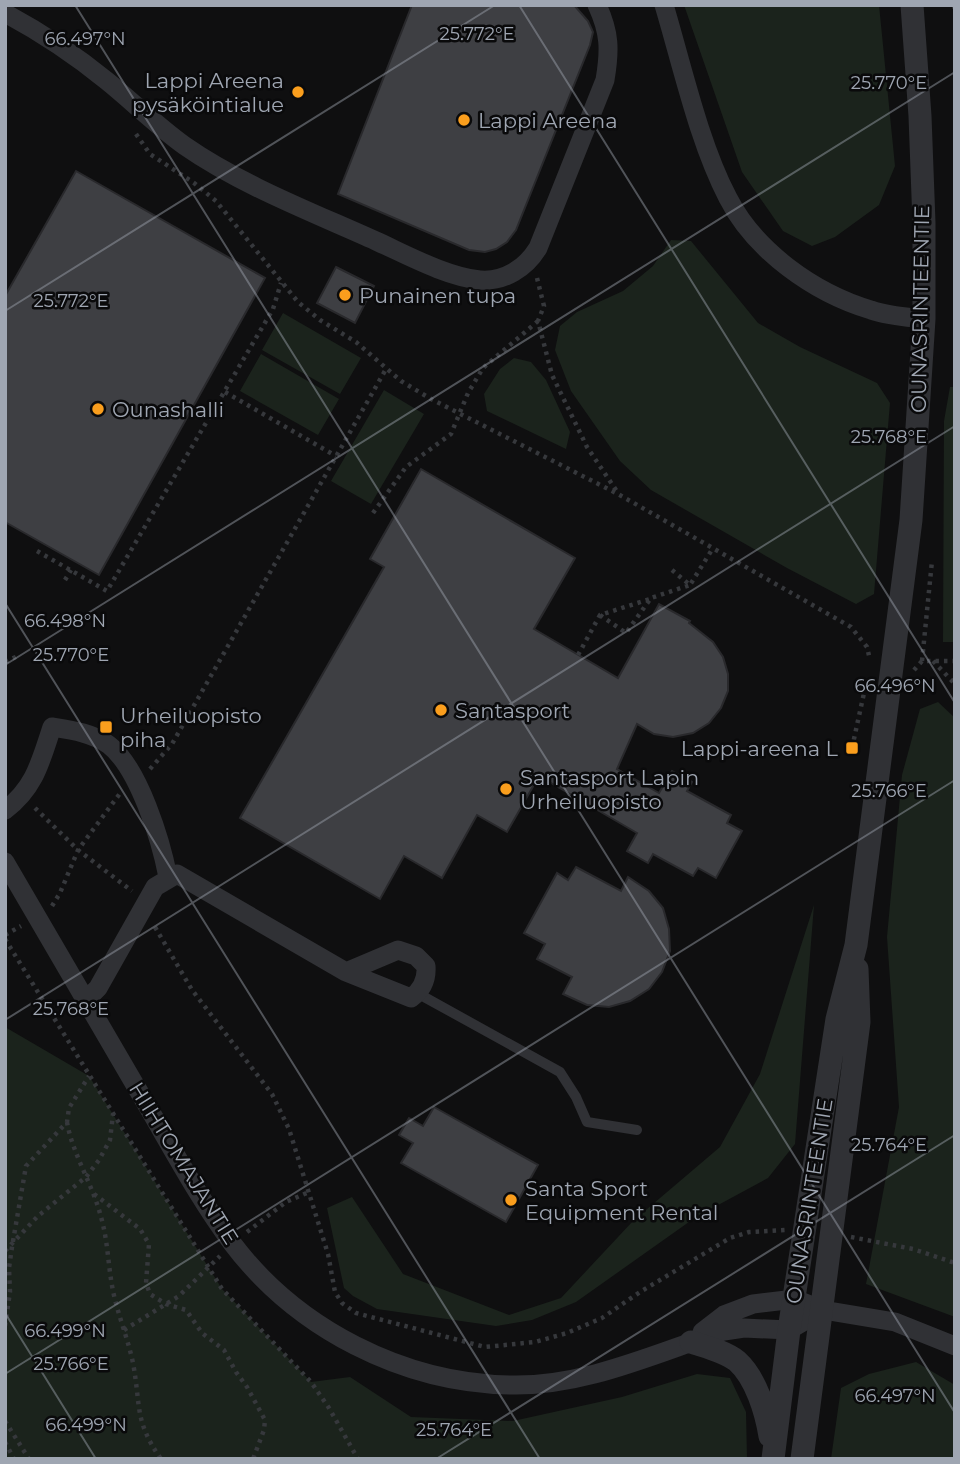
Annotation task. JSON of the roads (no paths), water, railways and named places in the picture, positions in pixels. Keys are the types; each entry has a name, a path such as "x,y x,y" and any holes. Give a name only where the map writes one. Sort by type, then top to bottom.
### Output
{"street":[{"path":"5,13 48,36 186,146 208,160 289,202 413,257 464,277 483,281 509,274 530,262 538,248 605,80 609,56 608,34 597,5"},
{"path":"664,5 715,170 728,199 746,226 802,278 838,297 870,310 923,319"},
{"name":"OUNASRINTEENTIE","path":"773,1458 789,1330 836,1019 856,945 911,520 923,319 921,156 912,5"},
{"path":"5,810 23,796 36,774 52,727 91,736 108,745 136,778 161,843 168,877"},
{"name":"HIIHTOMAJANTIE","path":"5,862 209,1210 233,1244 269,1284 324,1329 398,1366 441,1376 511,1385 577,1379 724,1331 744,1328 789,1330"},
{"path":"85,1001 98,988 155,887 177,874 346,972 411,998 427,977 426,966 416,956 398,950 346,972"},
{"name":"OUNASRINTEENTIE","path":"802,1459 859,1021 856,945"},
{"name":"HIIHTOMAJANTIE","path":"691,1342 724,1315 753,1304 795,1299 823,1310 895,1322 955,1346"},
{"path":"789,1330 823,1310"},
{"path":"691,1342 736,1360 747,1373 768,1422 773,1458"}],"lane":[{"path":"417,993 559,1072 576,1097 587,1122 637,1130"}],"place":[{"name":"Lappi Areena pysäköintialue","path":"298,92"},
{"name":"Lappi Areena","path":"464,120"},
{"name":"Punainen tupa","path":"345,295"},
{"name":"Ounashalli","path":"98,409"},
{"name":"Santasport","path":"441,710"},
{"name":"Urheiluopisto piha","path":"106,727"},
{"name":"Lappi-areena L","path":"852,748"},
{"name":"Santasport Lapin Urheiluopisto","path":"506,789"},
{"name":"Santa Sport Equipment Rental","path":"511,1200"}]}
